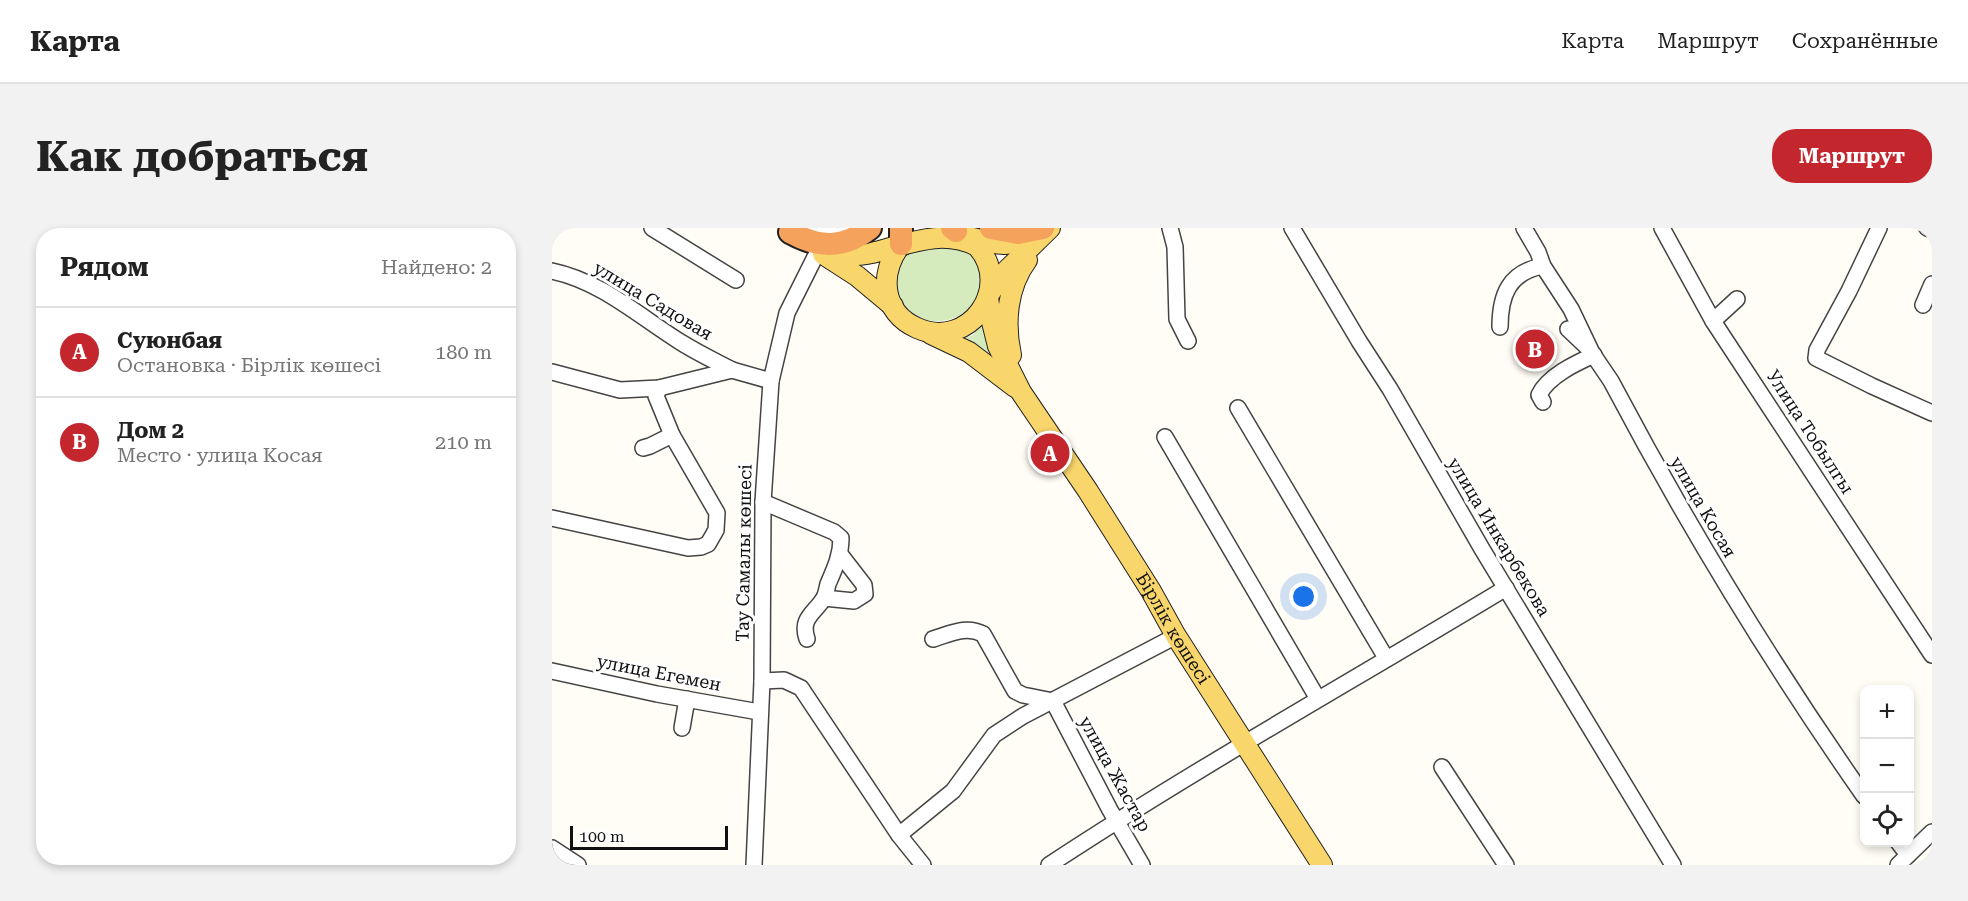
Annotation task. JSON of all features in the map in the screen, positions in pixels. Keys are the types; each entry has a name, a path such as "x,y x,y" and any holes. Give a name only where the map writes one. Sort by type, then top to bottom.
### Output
{"highway":[{"path":"791,229 810,242 828,245 855,238 870,228"},
{"path":"991,228 1018,233 1043,228"}],"main road":[{"path":"828,257 873,253 901,236 936,228 958,232 991,244 1020,243 1049,228"},
{"path":"924,331 949,332 961,328 980,313 1002,275 1049,228"},
{"path":"1021,392 1008,336 1009,302 1016,279 1023,266 1049,228"},
{"path":"791,229 857,276 911,326 969,352 1021,392"},
{"path":"958,232 983,254 988,265 991,278 988,296 995,337 1021,392"},
{"path":"892,306 887,287 888,267 901,236"},
{"name":"Бірлік көшесі","path":"1021,392 1077,473 1151,591 1176,636 1322,865"}],"street":[{"path":"652,228 736,280"},
{"path":"814,228 845,232 859,228"},
{"path":"1170,228 1175,247 1177,319 1188,341"},
{"name":"улица Инкарбекова","path":"1292,228 1673,865"},
{"name":"улица Косая","path":"1524,228 1543,266 1571,309 1593,353 1611,381 1708,557 1743,615 1862,793"},
{"name":"Улица Тобылгы","path":"1662,228 1713,321 1932,655"},
{"path":"1879,228 1817,350 1816,358 1932,413"},
{"path":"1927,228 1932,230"},
{"name":"Тау Самалы көшесі","path":"754,865 762,681 762,502 771,381 787,313 828,257"},
{"path":"1500,327 1502,300 1510,283 1529,268 1543,266"},
{"name":"улица Садовая","path":"552,271 594,285 684,344 732,370 771,381"},
{"path":"1923,305 1932,284"},
{"path":"1713,321 1737,299"},
{"path":"1543,402 1539,394 1543,387 1593,353 1568,329"},
{"path":"552,372 620,390 660,388 732,370"},
{"path":"552,519 688,548 701,547 708,543 716,530 717,513 672,435 656,396 660,388"},
{"path":"1238,408 1386,658"},
{"path":"643,448 672,435"},
{"path":"1165,436 1318,699"},
{"path":"762,502 834,531 841,538 840,554 824,598 807,619 803,629 807,639"},
{"path":"824,598 854,601 864,594 864,585 840,554"},
{"path":"1049,865 1109,825 1118,822 1244,743 1506,588"},
{"path":"933,639 967,628 983,634 1015,691 1023,695 1053,701"},
{"path":"899,835 953,791 994,735 1023,716 1176,636"},
{"name":"улица Егемен","path":"552,671 759,712"},
{"path":"762,681 784,680 801,688 899,835 923,865"},
{"path":"682,728 687,699"},
{"name":"улица Жастар","path":"1053,701 1110,810 1142,865"},
{"path":"1442,767 1506,865"},
{"path":"1903,860 1932,832"},
{"path":"552,848 578,865"}],"green space":[{"path":"922,240 971,252 980,276 978,296 967,311 951,319 932,321 915,316 902,302 896,281 898,268 907,252"},
{"path":"984,322 999,364 963,339 973,335"}],"place":[{"name":"Дом 2","path":"1535,349"},
{"name":"Суюнбая","path":"1050,453"}]}
